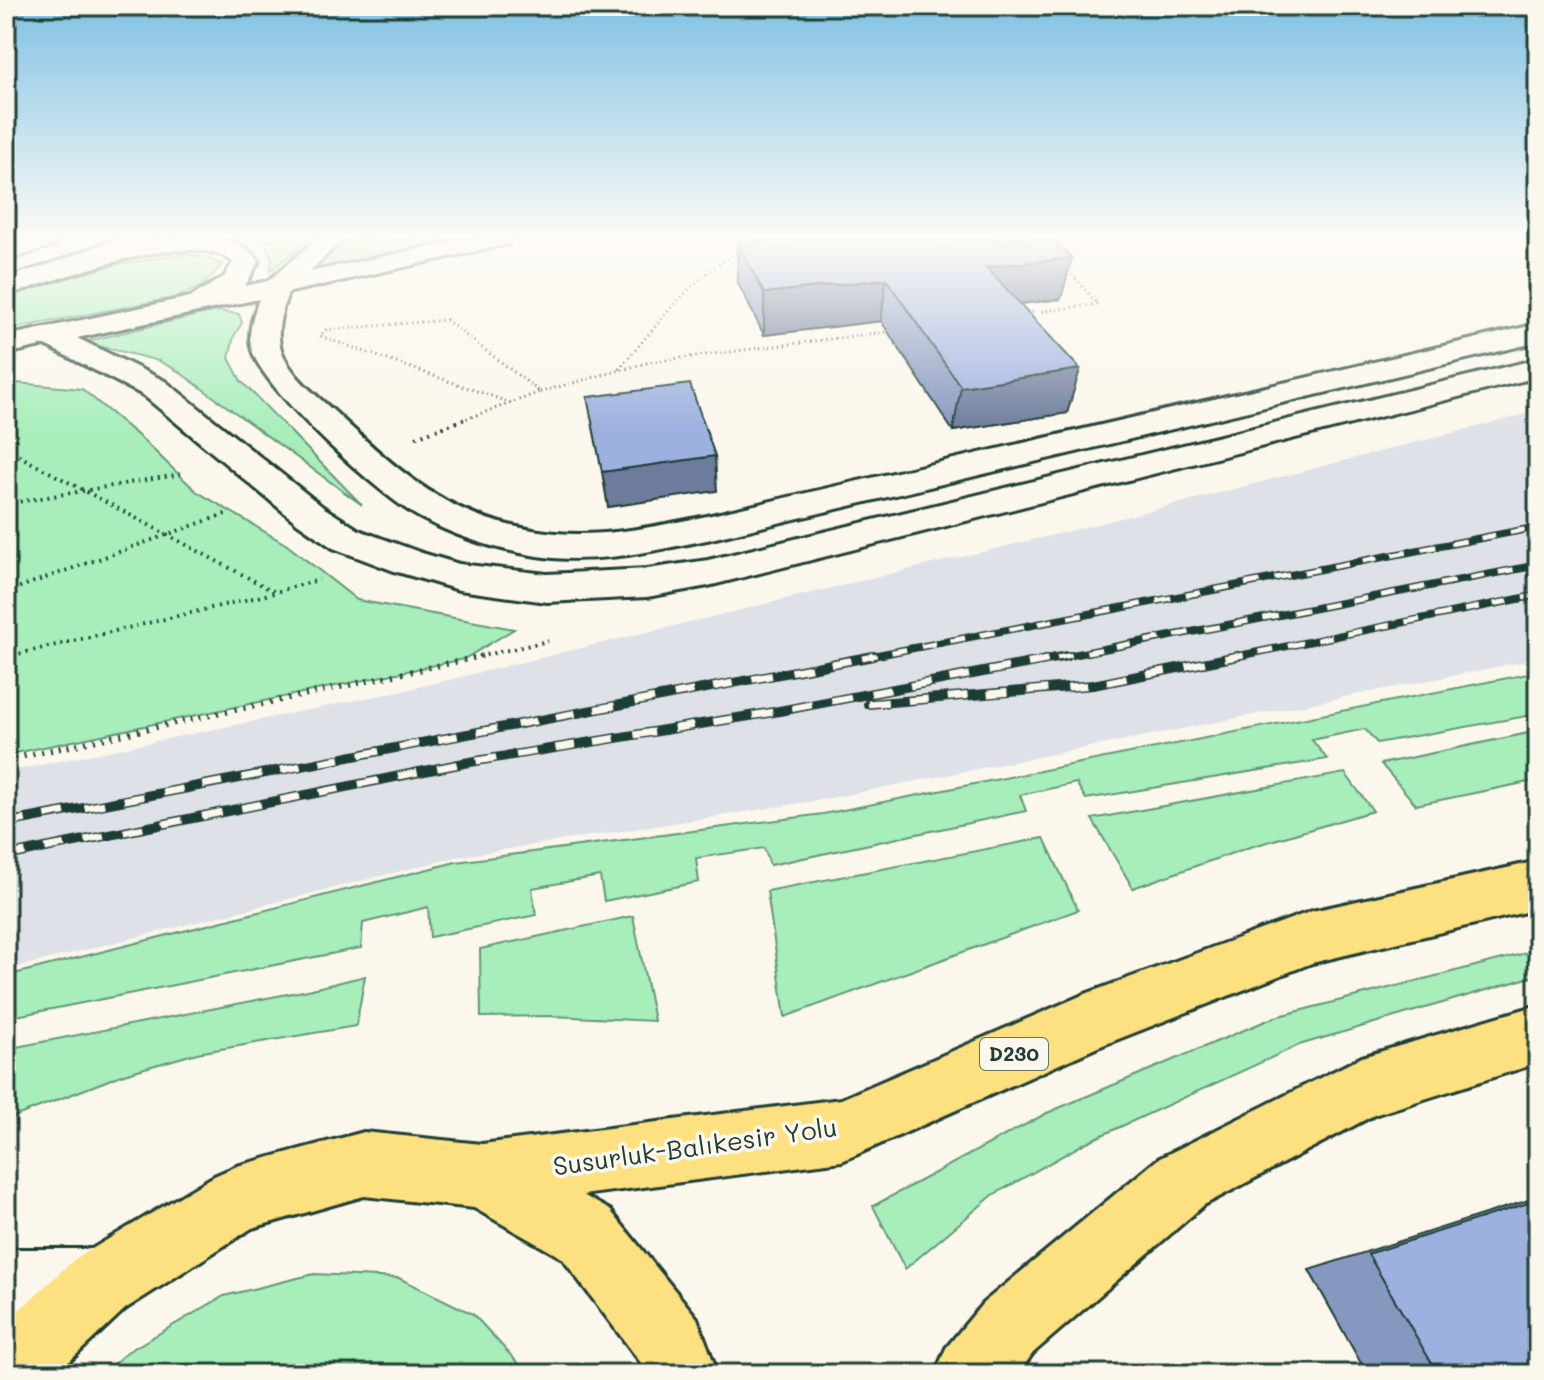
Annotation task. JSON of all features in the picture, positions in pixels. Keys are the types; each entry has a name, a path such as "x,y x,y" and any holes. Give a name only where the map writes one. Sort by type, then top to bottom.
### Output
{"highway":[{"name":"Susurluk-Balıkesir Yolu","path":"482,1176 842,1130 1085,1023 1312,937 1538,885"},
{"path":"972,1374 1008,1328 1181,1182 1362,1088 1538,1034"},
{"path":"6,1371 100,1284 237,1199 364,1164 482,1176 586,1234 671,1344 681,1374"}],"main road":[{"path":"270,303 265,333 267,352 298,395 404,492 449,518 499,534 557,546 638,541 707,528 1538,333"},
{"path":"6,345 197,304"},
{"path":"47,335 154,388 310,515 346,539 459,577 547,588 647,583 708,573 1538,368"},
{"path":"6,1284 100,1284"}],"path":[{"path":"618,370 674,303"},
{"path":"1009,316 1097,303"},
{"path":"512,403 320,336 326,330 446,320 540,392"},
{"path":"411,439 540,392 650,362 905,329"},
{"path":"6,449 275,592"},
{"path":"6,504 184,474"},
{"path":"6,592 240,509"},
{"path":"6,657 333,577"}],"shaded area":[{"path":"1538,411 1538,659 820,800 457,857 6,970 6,772 410,689 1078,529"}],"green space":[{"path":"6,303 145,303 6,330"},
{"path":"216,311 239,314 242,323 234,336 229,358 241,381 362,505 178,371 159,361 83,342"},
{"path":"6,382 82,389 142,439 196,491 287,545 357,600 514,629 464,659 6,755"},
{"path":"1538,672 1538,714 1377,743 1365,729 1312,740 1327,759 1086,799 1076,783 1020,795 1026,811 770,865 764,848 696,858 699,882 604,901 600,876 532,888 536,915 430,937 428,907 363,923 361,948 6,1018 6,976 456,862 823,814"},
{"path":"1538,731 1538,780 1416,805 1381,764"},
{"path":"1345,773 1373,811 1247,848 1133,888 1092,819"},
{"path":"1044,838 1078,910 785,1017 767,891"},
{"path":"633,916 654,1021 552,1016 481,1017 480,949"},
{"path":"1538,950 1538,975 1299,1045 1087,1142 993,1195 905,1269 873,1206 1047,1113 1275,1017"},
{"path":"365,976 356,1026 197,1053 124,1074 6,1120 6,1049"},
{"path":"314,1274 399,1278 473,1314 528,1374 102,1374 127,1352 224,1296"}],"building":[{"path":"903,303 1020,303 1080,369 961,387"},
{"path":"690,384 715,456 602,472 587,397"},
{"path":"1538,1200 1538,1374 1438,1374 1368,1254"}],"railway":[{"path":"862,658 1538,527"},
{"path":"1057,658 1538,565"},
{"path":"1229,658 1538,595"},
{"path":"6,823 873,656"},
{"path":"6,856 464,763 774,712 1067,656"},
{"path":"868,704 1093,685 1238,656"}]}
